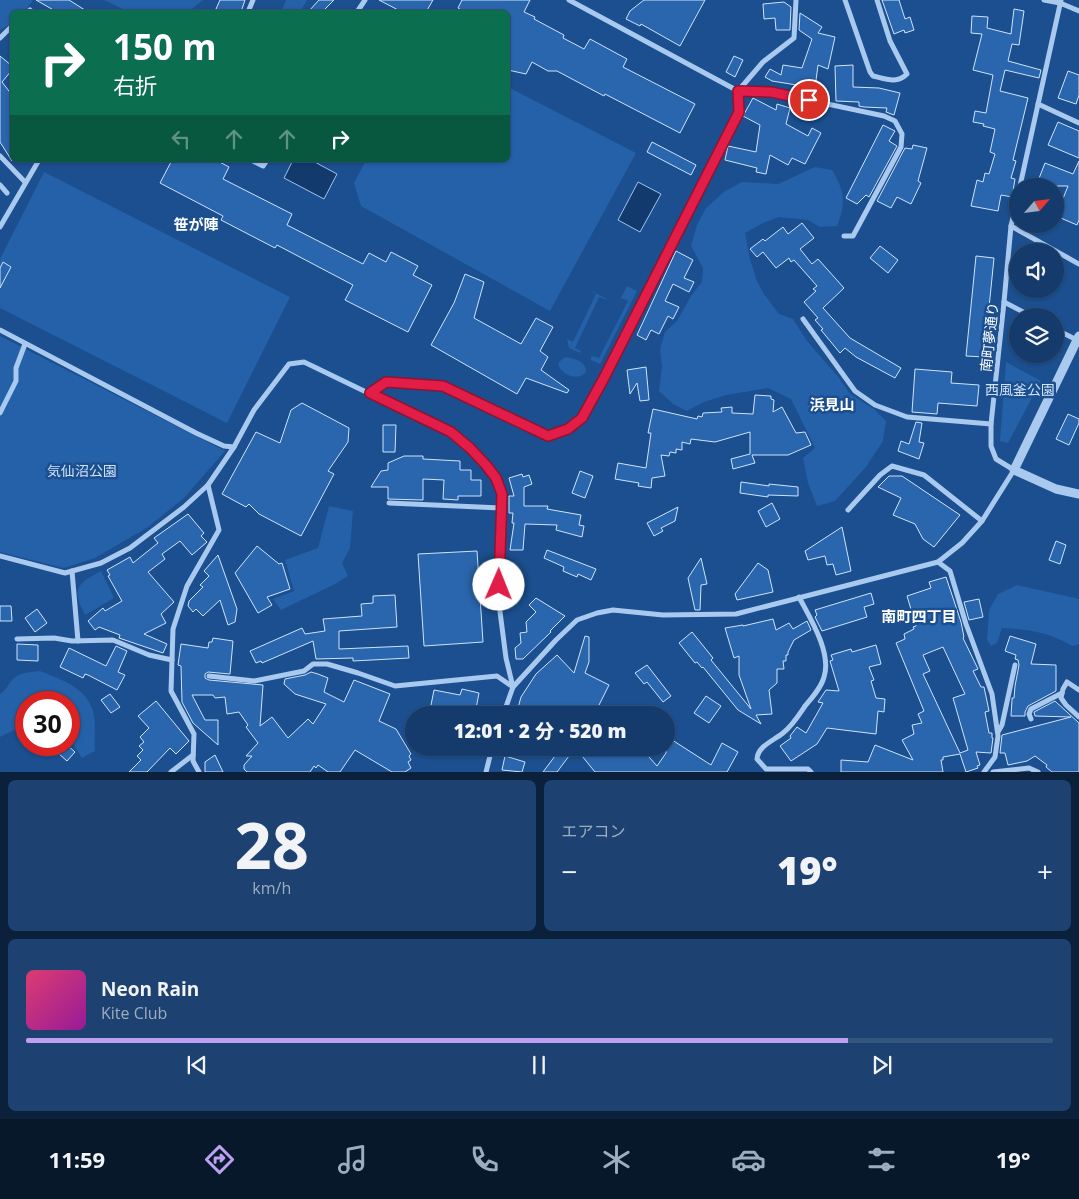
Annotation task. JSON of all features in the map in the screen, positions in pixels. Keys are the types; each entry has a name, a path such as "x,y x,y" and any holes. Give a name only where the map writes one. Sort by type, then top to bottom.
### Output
{"street":[{"path":"569,0 738,91 771,92 884,116 895,121 902,134 901,147 853,236 844,236"},
{"path":"370,393 386,382 443,386 548,436 568,429 582,418 739,112 738,91 763,62 794,38 796,0"},
{"path":"845,0 870,72 873,76 894,81 902,79 907,74 890,41 877,0"},
{"path":"1044,0 1061,2 1079,11"},
{"path":"1022,178 1061,2"},
{"path":"0,38 10,28"},
{"path":"1038,104 1079,123"},
{"path":"0,156 25,182"},
{"path":"0,227 38,162"},
{"path":"256,162 263,166 266,162"},
{"path":"0,185 7,193"},
{"name":"南町夢通り","path":"1010,233 991,424 991,446 996,459 1014,470"},
{"path":"1024,233 1079,264"},
{"path":"1004,302 1016,308"},
{"path":"803,320 855,391 875,405 907,417 991,424"},
{"path":"0,330 224,446 234,447"},
{"path":"506,706 513,687 556,640 577,620 597,613 613,610 663,614 736,614 938,562 962,543 982,521 1014,470 1078,339 1064,333"},
{"path":"0,413 16,381 16,368 25,344"},
{"path":"0,556 65,573 101,563 130,548 184,507 208,485 234,447 254,410 288,364 304,362 451,432 470,448 496,478 502,494 499,604 506,658 513,687"},
{"path":"848,510 880,475 892,466 924,475 982,521"},
{"path":"1014,470 1056,489 1079,494"},
{"path":"199,772 192,761 194,734 171,692 172,660 173,630 187,586 219,530 208,485"},
{"path":"389,503 501,508"},
{"path":"938,562 950,571 966,624 992,694 998,732 995,758 984,772"},
{"path":"72,571 78,641"},
{"path":"799,597 817,629 825,661 825,676 819,688 794,721 785,732 760,750 757,760 766,769 808,769 811,772"},
{"path":"17,639 113,640 149,655 172,660"},
{"path":"209,676 254,681 304,672 313,664 327,664 395,686 497,676 513,687"},
{"path":"998,732 1002,725 1015,665"},
{"path":"1079,690 1067,682 1061,698 1079,717"},
{"path":"1031,719 1029,714 1031,709 1062,693"},
{"path":"171,772 193,755"},
{"path":"486,772 490,756"},
{"path":"993,772 1029,770 1038,772"}],"green space":[{"path":"0,0 33,0 26,10 10,10 10,24 0,30"},
{"path":"104,0 203,0 190,10 125,10"},
{"path":"286,0 307,0 301,10 282,10"},
{"path":"510,88 636,153 550,311 361,206 354,183 365,162 510,162"},
{"path":"815,167 832,170 840,184 843,204 837,226 820,227 808,220 779,217 745,233 757,281 779,314 793,319 807,341 839,378 850,394 874,409 886,421 883,441 866,467 835,501 817,506 808,483 803,458 815,448 791,399 768,388 726,395 704,402 687,411 673,404 659,391 662,367 660,349 665,332 677,321 691,296 702,282 703,268 691,246 697,225 706,208 725,191 742,182 778,184"},
{"path":"44,172 290,297 227,423 0,308 0,259"},
{"path":"627,286 637,291 600,364 591,360 591,357 599,358 628,301 621,298"},
{"path":"590,290 607,300 599,297 575,348 581,351 580,353 569,348 567,339 573,342 596,294"},
{"name":"気仙沼公園","path":"0,336 225,451 184,498 148,527 95,558 64,568 0,552"},
{"path":"565,357 576,359 582,363 586,372 579,377 566,374 559,367 558,363"},
{"name":"西風釜公園","path":"1006,362 1041,381 1008,443 1000,441"},
{"path":"329,506 353,511 350,548 342,563 348,576 281,610 273,599 294,591 285,560 318,548"},
{"path":"101,571 114,598 85,615 78,599 79,588 86,580"},
{"path":"1017,585 1079,599 1079,644 1073,646 1039,633 1002,628 997,643 991,646 987,640 989,610 998,594"},
{"path":"40,671 66,682 80,691 15,691 15,730 0,737 0,694 11,681 19,675"},
{"path":"80,691 91,707 95,725 95,751 82,758 80,755"}],"shaded area":[{"path":"292,162 315,162 337,174 324,199 284,178"},
{"path":"638,182 661,194 640,232 618,220"}],"building":[{"path":"36,0 69,0 85,10 54,10"},
{"path":"220,0 245,0 242,10 216,9"},
{"path":"319,0 334,0 324,10 310,10"},
{"path":"379,0 433,0 427,10 398,10"},
{"path":"462,0 530,0 524,12 564,35 563,38 584,49 590,39 627,59 623,67 695,104 680,133 557,71 548,71 532,62 526,74 510,70 510,10 462,10 458,8"},
{"path":"644,0 705,0 680,46 641,24 640,26 626,19 630,11"},
{"path":"882,0 899,0 905,19 910,17 914,30 905,33 904,30 894,34"},
{"path":"784,2 791,7 790,30 776,30 775,18 764,19 763,4"},
{"path":"1014,9 1024,11 1019,45 1012,44 1008,61 1041,70 1039,78 1005,70 1000,91 1028,98 1013,160 1016,161 1011,178 1009,178 1009,196 1001,195 998,211 971,206 977,180 983,182 985,173 989,174 995,154 990,152 995,129 973,122 975,111 986,113 993,75 973,70 982,34 971,33 972,16 988,17 987,28 1011,34"},
{"path":"800,13 822,27 818,33 835,37 828,69 818,65 815,88 772,81 765,77 770,69 781,75 783,65 802,68 812,39 799,30"},
{"path":"0,56 10,64 10,72 2,82 10,92 10,158 0,142"},
{"path":"734,56 743,60 735,77 726,72"},
{"path":"853,65 853,87 879,88 900,93 894,115 886,112 887,108 859,106 859,102 836,101 835,66"},
{"path":"1068,71 1079,75 1079,95 1076,104 1058,98"},
{"path":"753,98 776,110 777,104 790,108 786,124 808,136 812,128 821,133 805,164 792,158 788,165 770,155 766,174 756,172 757,168 725,160 728,146 756,152 760,125 743,116"},
{"path":"1058,122 1079,131 1079,158 1048,145"},
{"path":"883,125 895,131 889,141 897,146 869,197 866,195 857,204 846,198"},
{"path":"652,142 696,165 691,175 647,152"},
{"path":"913,145 927,148 918,181 921,183 911,204 897,197 891,208 877,201 905,148 912,149"},
{"path":"1079,161 1079,220 1077,225 1064,219 1064,196 1068,186 1064,186 1064,178 1039,178 1045,163 1073,174"},
{"path":"171,162 220,162 229,167 223,179 292,214 287,225 363,264 369,253 386,262 391,252 418,266 413,275 432,285 408,332 345,300 353,285 277,245 275,248 221,220 223,216 160,183"},
{"path":"802,223 814,238 800,249 812,264 818,259 844,288 823,308 850,338 901,368 895,378 856,357 845,348 840,353 821,330 823,329 815,320 818,318 804,302 816,291 813,289 817,286 794,260 791,262 789,258 776,268 763,252 757,257 750,249 763,239 765,241 783,227 788,234"},
{"path":"880,246 898,260 888,273 870,258"},
{"path":"676,251 693,260 684,278 694,282 689,292 673,284 665,301 679,307 673,319 668,316 659,334 651,330 646,340 637,335"},
{"path":"976,256 994,258 984,357 966,356"},
{"path":"3,262 11,267 0,288 0,268"},
{"path":"465,274 484,282 474,318 521,344 536,318 553,327 540,351 548,357 541,370 569,390 567,393 526,378 517,394 431,345 454,303"},
{"path":"646,367 649,400 640,401 637,383 630,394 627,370"},
{"path":"915,369 952,372 951,383 979,385 977,406 938,403 937,414 912,412"},
{"path":"755,395 771,396 771,399 774,400 773,412 782,407 796,433 805,432 811,445 788,455 752,455 755,463 733,469 731,459 750,454 750,432 715,442 691,439 690,444 682,442 682,450 676,449 676,453 670,452 669,456 661,455 665,476 652,478 651,488 638,486 639,483 615,479 618,463 646,468 651,433 648,433 653,409 697,419 698,416 702,417 703,413 722,412 721,408 732,407 732,413 753,414"},
{"path":"302,403 349,428 348,442 328,471 334,474 301,536 259,514 249,504 246,507 222,494 256,432 280,443 291,410"},
{"path":"1068,414 1079,419 1069,445 1056,439"},
{"path":"916,422 922,423 919,442 924,443 919,459 898,451 901,441 909,444"},
{"path":"383,425 396,425 395,452 383,452"},
{"path":"404,456 423,456 423,459 460,461 460,470 471,470 471,480 481,480 481,496 458,496 458,500 443,499 444,480 423,479 423,500 388,499 388,487 371,487 381,471 388,470 388,463"},
{"path":"580,471 593,476 585,498 572,493"},
{"path":"522,474 523,477 529,475 532,484 524,487 524,506 548,506 547,509 581,515 579,525 584,526 582,537 556,530 557,525 525,524 523,550 510,550 514,523 512,523 513,513 509,513 509,496 514,496 509,478"},
{"path":"889,476 902,476 960,515 934,547 923,539 915,524 893,515 901,498 878,487"},
{"path":"741,482 769,486 769,484 798,487 798,496 768,495 768,497 740,493"},
{"path":"772,503 780,519 766,527 758,511"},
{"path":"678,507 675,521 661,528 663,531 654,536 647,523"},
{"path":"188,514 204,533 201,536 207,542 192,555 180,541 162,554 165,559 148,572 174,602 161,614 166,623 144,634 167,644 163,653 119,638 120,635 99,627 95,630 88,621 103,608 105,611 122,601 108,576 110,575 107,570 130,557 133,563 158,543 154,538"},
{"path":"842,527 851,571 836,575 833,564 827,565 825,556 808,560 805,551"},
{"path":"1056,541 1066,545 1060,564 1049,560"},
{"path":"257,546 279,564 282,563 290,589 267,597 272,605 258,613 235,573"},
{"path":"547,550 596,569 591,580 578,574 577,577 563,571 564,567 544,558"},
{"path":"477,551 483,642 424,646 418,554"},
{"path":"218,555 237,609 235,622 228,625 220,600 203,616 196,609 193,612 188,606 189,601 203,587 200,585 209,576 204,571"},
{"path":"701,558 707,584 701,585 700,610 695,610 688,578"},
{"path":"758,563 768,570 773,592 737,600 735,594"},
{"path":"946,577 961,622 963,638 978,669 973,671 981,687 984,687 989,711 985,712 989,733 992,733 993,738 991,753 976,752 980,765 977,766 978,768 966,772 960,754 943,757 943,760 941,760 943,772 841,772 841,760 868,762 875,745 913,760 902,740 914,734 912,725 922,723 918,714 924,711 896,643 905,639 904,634 916,626 907,596 931,588 929,582","holes":["943,647 965,694 953,698 968,750 960,753 923,674 930,671 923,655"]},
{"path":"871,593 874,604 864,607 867,617 822,631 815,617 817,615 815,610"},
{"path":"395,595 397,627 339,631 339,649 408,646 409,658 353,661 353,658 316,659 313,641 262,663 261,661 256,663 250,651 302,628 305,634 325,631 323,619 362,616 361,604 373,603 373,596"},
{"path":"536,598 565,616 523,659 516,659 515,648 521,643 520,633 527,632 526,622 536,612 529,605"},
{"path":"979,599 983,617 969,620 964,602"},
{"path":"0,606 11,606 12,621 0,621"},
{"path":"37,609 47,623 35,632 25,618"},
{"path":"773,619 776,630 789,623 793,629 807,621 811,630 794,640 788,655 786,655 786,661 783,661 784,669 777,669 777,683 769,690 772,714 756,715 761,724 738,710 703,667 697,662 695,663 679,643 692,632 713,658 711,660 751,709 739,675 739,656 734,658 725,628"},
{"path":"585,636 589,637 589,662 585,673 609,685 598,706 518,706 521,697 536,674 557,655 574,673"},
{"path":"1010,636 1036,644 1031,664 1056,665 1056,691 1028,706 1025,716 1011,716 1012,698 1014,698 1019,665 1018,660 1015,659 1016,655 1005,651"},
{"path":"213,638 233,641 230,674 208,672 205,674 205,678 209,680 263,685 260,726 272,717 288,738 308,719 313,724 326,704 295,694 284,684 285,679 311,672 318,674 328,678 324,692 344,702 354,680 390,694 379,721 396,729 405,744 405,756 409,756 411,760 408,762 411,768 405,772 392,772 355,750 340,772 328,772 318,765 316,768 314,766 310,772 247,772 244,769 244,765 252,756 246,756 258,743 246,727 248,725 239,712 227,714 225,697 215,698 213,695 192,695 205,720 218,720 218,745 193,723 182,702 181,666 178,665 181,644 208,648 209,642 212,642"},
{"path":"17,644 38,645 38,661 17,660"},
{"path":"876,645 881,664 869,667 874,680 871,681 876,698 885,699 884,712 878,711 876,734 827,728 817,744 791,761 780,746 791,738 790,736 797,727 806,733 823,703 818,702 826,690 839,691 830,661 833,660 831,655 851,649 852,652"},
{"path":"116,646 127,651 118,672 125,675 117,690 88,675 85,674 83,678 60,667 69,648 106,666"},
{"path":"647,665 671,696 663,702 647,682 644,684 635,673"},
{"path":"462,689 479,693 477,706 431,706 434,690 460,695"},
{"path":"110,694 120,707 111,713 101,700"},
{"path":"706,696 721,706 709,723 694,713"},
{"path":"156,701 189,741 176,754 170,748 147,772 129,772 141,760 137,756 143,750 139,746 144,742 140,737 149,728 138,716"},
{"path":"1055,701 1079,723 1079,772 1052,772 1046,767 1047,765 1035,756 1027,761 1008,765 1005,753 1000,753 1002,735 1071,717 1035,716 1034,712"},
{"path":"675,742 711,765 722,743 738,752 727,772 595,772 582,756 648,756 657,766 664,756 675,756"},
{"path":"215,755 223,772 205,772 205,762"},
{"path":"61,756 71,756 67,761"},
{"path":"505,756 525,762 522,772 502,770"},
{"path":"555,756 569,756 557,772 543,772"}],"district":[{"name":"笹が陣","path":"196,224"},
{"name":"浜見山","path":"832,404"},
{"name":"南町四丁目","path":"919,616"}],"route":[{"path":"499,585 502,494 496,478 470,448 451,432 370,393 386,382 443,386 548,436 568,429 582,418 604,378 739,112 738,91 771,92 809,100"}]}
